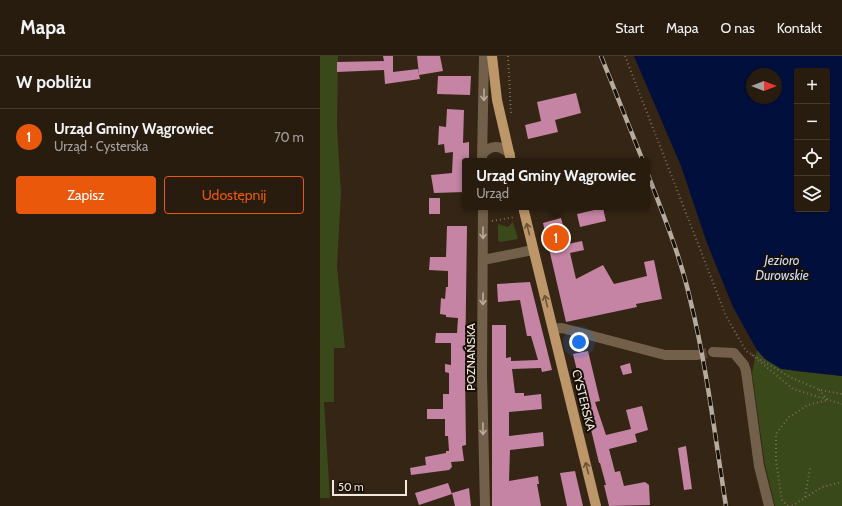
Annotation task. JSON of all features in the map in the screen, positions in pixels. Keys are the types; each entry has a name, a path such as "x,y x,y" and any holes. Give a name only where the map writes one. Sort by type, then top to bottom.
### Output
{"main road":[{"path":"492,56 497,100 510,158"},
{"name":"CYSTERSKA","path":"524,211 596,506"}],"street":[{"path":"482,158 484,56"},
{"path":"482,158 486,150 496,146 506,150 510,158"},
{"name":"POZNAŃSKA","path":"483,210 482,374 485,506"},
{"path":"483,260 534,250"},
{"path":"553,329 562,328 665,355 697,355"},
{"path":"713,352 734,354 744,365 748,380 759,466 769,506"}],"path":[{"path":"508,56 511,120"},
{"path":"625,56 726,316 746,351 793,389 842,404"},
{"path":"483,222 524,211"},
{"path":"746,351 790,377 819,389 842,394"},
{"path":"819,389 828,400"},
{"path":"788,506 782,500 776,462 776,434 789,417 801,409 808,405 828,400"},
{"path":"805,497 810,468"},
{"path":"792,506 822,487 842,482"}],"green space":[{"path":"320,56 338,56 337,127 341,193 337,266 345,348 334,348 334,402 324,402 330,498 320,498"},
{"path":"513,222 518,239 500,242 498,240 498,224 508,227"},
{"path":"757,350 794,371 842,376 842,506 775,506 765,465 752,373"}],"water":[{"name":"Jezioro Durowskie","path":"634,56 842,56 842,376 781,369 765,359 757,350 733,307 707,243 681,166"}],"building":[{"path":"383,56 393,56 393,72 418,69 420,79 385,84 384,70 337,72 337,62 384,61"},
{"path":"417,56 440,56 443,71 419,75"},
{"path":"438,76 471,76 470,95 437,94"},
{"path":"576,93 581,113 555,120 558,132 528,139 525,125 541,121 537,102"},
{"path":"447,109 464,110 463,143 469,142 469,158 462,158 462,192 434,193 431,175 452,173 453,152 445,153 444,144 438,145 439,126 446,127"},
{"path":"429,198 440,198 440,214 429,214"},
{"path":"594,210 603,210 606,221 580,227 577,214"},
{"path":"561,218 568,244 582,241 584,250 570,253 576,279 603,265 614,284 647,276 644,262 654,260 662,299 636,304 637,307 566,322 543,223"},
{"path":"447,226 467,226 465,374 466,445 462,446 464,461 451,462 452,467 449,470 411,475 410,468 426,465 425,457 446,453 446,451 449,451 448,436 445,436 445,419 427,419 427,409 443,409 443,394 449,394 449,373 445,372 445,364 451,365 451,343 435,343 436,333 457,333 458,318 446,317 446,315 440,314 441,298 445,299 446,287 448,287 448,271 429,270 430,257 446,257"},
{"path":"530,282 552,370 542,372 541,368 512,369 515,393 524,393 524,396 541,394 542,409 509,412 509,436 543,432 544,446 510,450 509,481 538,476 539,484 537,484 541,506 492,506 492,325 506,325 506,358 511,357 511,361 538,360 531,336 527,336 520,300 498,302 497,284"},
{"path":"588,351 600,401 595,402 606,435 631,429 626,410 642,406 648,430 635,434 637,442 609,449 615,472 620,471 624,486 645,482 649,485 650,505 609,506 604,485 606,485 599,463 573,354"},
{"path":"630,363 632,373 623,375 620,366"},
{"path":"686,446 692,489 684,490 678,448"},
{"path":"575,471 583,506 567,506 560,473"},
{"path":"448,483 452,494 419,505 415,493"},
{"path":"469,488 471,506 455,506 452,493"}],"tunnel":[{"path":"697,355 713,352"}],"railway":[{"path":"601,56 642,158"},
{"path":"650,180 676,251 690,299 706,376 726,506"}],"place":[{"name":"Urząd Gminy Wągrowiec","path":"556,238"}]}
